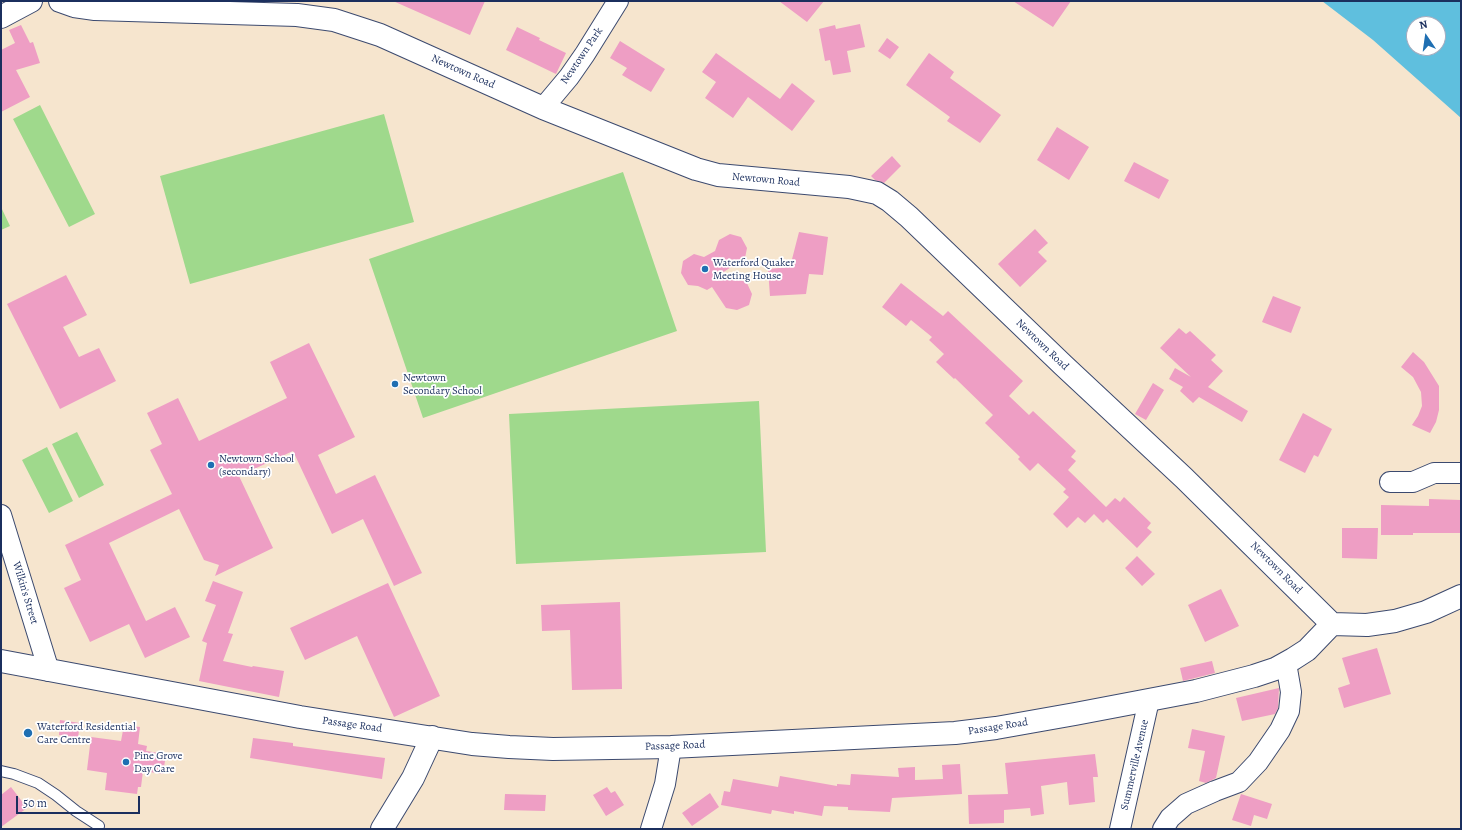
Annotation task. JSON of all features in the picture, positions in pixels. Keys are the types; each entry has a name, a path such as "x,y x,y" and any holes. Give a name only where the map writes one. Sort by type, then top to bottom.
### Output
{"main road":[{"path":"1,17 31,1"},
{"name":"Newtown Road","path":"60,1 74,6 95,9 274,14 314,16 334,20 380,35 543,108 665,158 708,172 736,177 849,187 870,191 884,197 909,217 1063,365 1184,478 1332,624"},
{"path":"1332,624 1367,625 1396,621 1426,612 1461,596"},
{"name":"Passage Road","path":"1,661 300,717 472,744 509,747 580,749 670,747 955,733 1003,727 1149,700 1230,683 1261,674 1286,663 1307,650 1332,624"},
{"path":"382,829 413,778 432,737"}],"street":[{"name":"Newtown Park","path":"543,108 573,71 618,1"},
{"path":"1390,482 1413,482 1434,473 1461,473"},
{"name":"Wilkin's Street","path":"1,515 48,671"},
{"path":"1163,829 1170,818 1186,804 1215,790 1239,782 1258,762 1280,730 1290,711 1291,692 1286,663"},
{"name":"Summerville Avenue","path":"1120,829 1149,700"},
{"path":"651,829 665,784 670,747"}],"lane":[{"path":"1,770 38,783 99,826"}],"green space":[{"path":"40,105 95,214 69,227 13,119"},
{"path":"384,114 414,222 190,284 160,176"},
{"path":"623,172 677,331 423,418 369,259"},
{"path":"1,207 10,226 1,230"},
{"path":"759,401 766,552 516,564 509,414"},
{"path":"77,432 104,485 79,498 52,444"},
{"path":"47,447 73,501 49,513 22,460"}],"water":[{"path":"1322,1 1461,1 1461,118 1373,40"}],"building":[{"path":"393,1 485,1 470,35"},
{"path":"779,1 824,1 807,22"},
{"path":"1013,1 1071,1 1053,27"},
{"path":"860,24 865,47 847,51 851,72 833,75 830,60 825,61 819,29 835,25 836,29"},
{"path":"21,25 30,43 33,42 40,63 16,70 30,97 1,112 1,50 15,43 9,30"},
{"path":"517,27 566,53 556,74 506,50"},
{"path":"887,38 899,47 890,59 878,51"},
{"path":"620,41 665,69 651,92 622,75 627,68 610,58"},
{"path":"716,53 780,99 792,83 815,101 792,131 748,97 733,118 705,98 716,82 702,72"},
{"path":"929,53 954,72 950,78 1001,115 980,143 947,121 950,117 906,85"},
{"path":"1057,127 1089,147 1069,180 1037,160"},
{"path":"892,156 901,166 884,183 875,180 871,176"},
{"path":"1134,162 1169,180 1159,199 1124,181"},
{"path":"1035,229 1048,243 1038,252 1047,261 1020,287 998,264"},
{"path":"799,232 828,237 823,275 809,274 806,294 770,296 768,269 790,267"},
{"name":"Waterford Quaker Meeting House","path":"730,234 741,237 747,248 745,258 719,275 746,281 752,294 749,305 737,310 726,308 712,287 707,290 698,286 688,285 681,273 683,261 694,254 704,257 715,251 719,240"},
{"path":"66,275 87,315 63,327 79,357 99,348 116,381 60,409 7,304"},
{"path":"901,283 943,316 948,311 1023,381 1009,396 1029,415 1033,411 1076,451 1071,457 1076,461 1068,470 1106,507 1115,498 1120,502 1124,497 1151,523 1147,528 1152,532 1137,548 1107,519 1103,523 1094,514 1085,523 1078,517 1067,528 1053,514 1069,497 1063,492 1066,489 1038,463 1030,471 1018,459 1020,457 985,423 993,415 955,378 954,379 936,362 944,354 929,340 932,337 911,320 906,326 882,307"},
{"path":"1273,296 1301,307 1291,333 1262,322"},
{"path":"1179,328 1186,334 1190,331 1216,355 1211,360 1223,371 1208,387 1248,411 1242,422 1199,397 1193,403 1180,391 1183,387 1169,379 1175,368 1191,377 1160,348"},
{"name":"Newtown School (secondary)","path":"309,343 355,437 318,455 336,494 375,475 422,573 394,586 363,519 332,534 293,451 239,476 273,548 215,576 219,565 204,560 179,509 109,543 146,621 175,607 190,637 145,658 129,624 90,642 64,588 81,580 65,545 172,494 150,450 162,444 147,413 178,398 199,441 287,398 270,362"},
{"path":"1413,352 1424,362 1439,386 1439,410 1436,422 1430,433 1412,425 1422,406 1421,392 1413,377 1401,367"},
{"path":"1153,383 1164,390 1146,420 1135,414"},
{"path":"1303,413 1332,429 1318,457 1314,455 1305,473 1279,460"},
{"path":"1429,499 1461,500 1461,533 1381,535 1381,505 1429,506"},
{"path":"1342,528 1378,528 1377,559 1342,558"},
{"path":"1137,556 1155,574 1142,586 1125,568"},
{"path":"213,581 243,592 228,633 233,634 223,661 252,667 284,671 279,697 199,681 207,643 202,641 216,605 205,601"},
{"path":"388,583 440,696 394,717 357,636 305,660 290,628"},
{"path":"1221,589 1239,626 1205,642 1188,605"},
{"path":"620,602 622,689 572,690 570,630 542,631 541,605"},
{"path":"1377,648 1391,694 1344,708 1338,688 1350,684 1342,658"},
{"path":"1212,661 1215,673 1183,681 1180,668"},
{"path":"1279,688 1278,708 1275,714 1242,721 1236,698"},
{"path":"60,720 80,723 78,738 59,735"},
{"name":"Pine Grove Day Care","path":"124,725 140,727 138,744 147,746 146,751 166,754 163,774 143,771 141,787 138,787 137,794 105,790 107,773 87,770 91,737 121,741"},
{"path":"1192,729 1225,736 1216,778 1206,783 1199,781 1205,751 1188,748"},
{"path":"253,738 293,743 293,746 385,758 382,779 250,758"},
{"path":"1095,754 1098,777 1093,777 1095,802 1069,805 1067,782 1041,786 1044,814 1031,816 1030,808 1004,810 1004,823 969,824 968,795 1008,794 1005,763"},
{"path":"960,764 962,794 892,798 890,812 848,810 848,807 824,806 822,816 794,811 794,814 772,810 771,814 721,805 724,791 730,792 733,779 778,787 780,776 837,786 837,784 850,785 851,774 899,777 898,768 915,767 915,780 943,779 942,765"},
{"path":"11,787 27,808 1,827 1,795"},
{"path":"607,787 611,793 615,791 624,805 606,816 593,795"},
{"path":"710,793 719,807 692,826 682,813"},
{"path":"505,794 546,795 545,811 504,810"},
{"path":"1241,794 1272,804 1267,819 1254,815 1251,826 1232,820"}],"place":[{"name":"Waterford Quaker Meeting House","path":"705,269"},
{"name":"Newtown Secondary School","path":"395,384"},
{"name":"Newtown School (secondary)","path":"211,465"},
{"name":"Waterford Residential Care Centre","path":"28,733"},
{"name":"Pine Grove Day Care","path":"126,762"}]}
